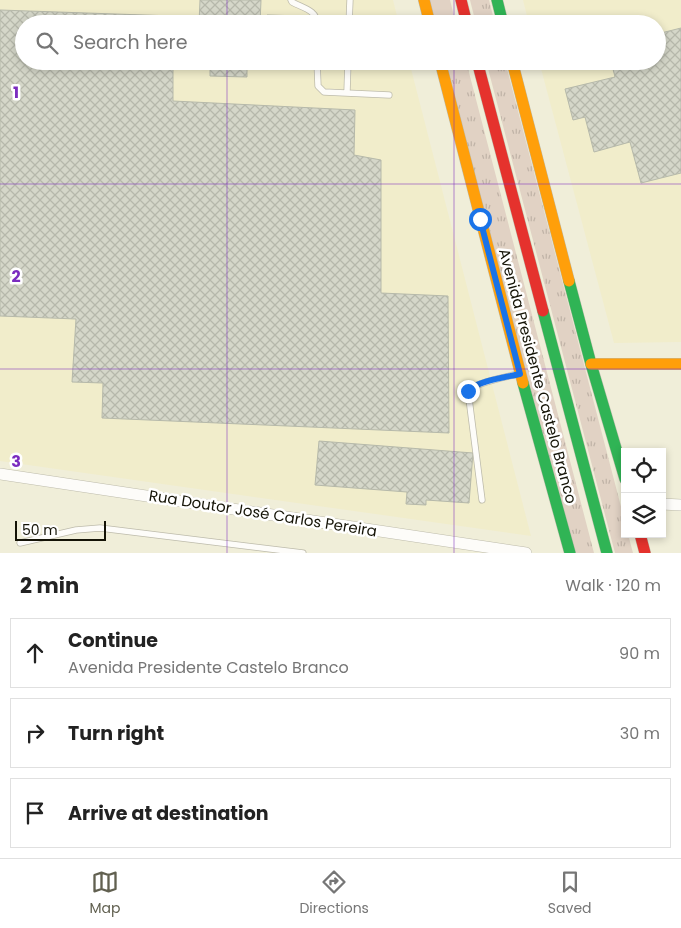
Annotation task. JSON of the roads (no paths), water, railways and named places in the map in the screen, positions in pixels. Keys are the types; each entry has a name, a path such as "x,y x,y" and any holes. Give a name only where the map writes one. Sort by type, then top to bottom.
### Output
{"main road":[{"path":"424,0 428,15"},
{"path":"461,0 465,15"},
{"path":"498,0 501,15"},
{"name":"Avenida Presidente Castelo Branco","path":"442,70 520,374 570,553"},
{"name":"Avenida Presidente Castelo Branco","path":"479,70 607,553"},
{"path":"514,70 591,364 621,465"},
{"path":"591,364 681,364"},
{"path":"641,538 645,553"}],"street":[{"name":"Rua Doutor José Carlos Pereira","path":"0,474 526,553"},
{"path":"666,504 681,505"}],"lane":[{"path":"291,0 316,15"},
{"path":"350,0 350,15"},
{"path":"317,70 318,86 324,92 389,95"},
{"path":"347,92 348,70"},
{"path":"482,500 468,391 470,388 488,382 520,374"},
{"path":"20,543 76,530 100,528 303,553"}]}
